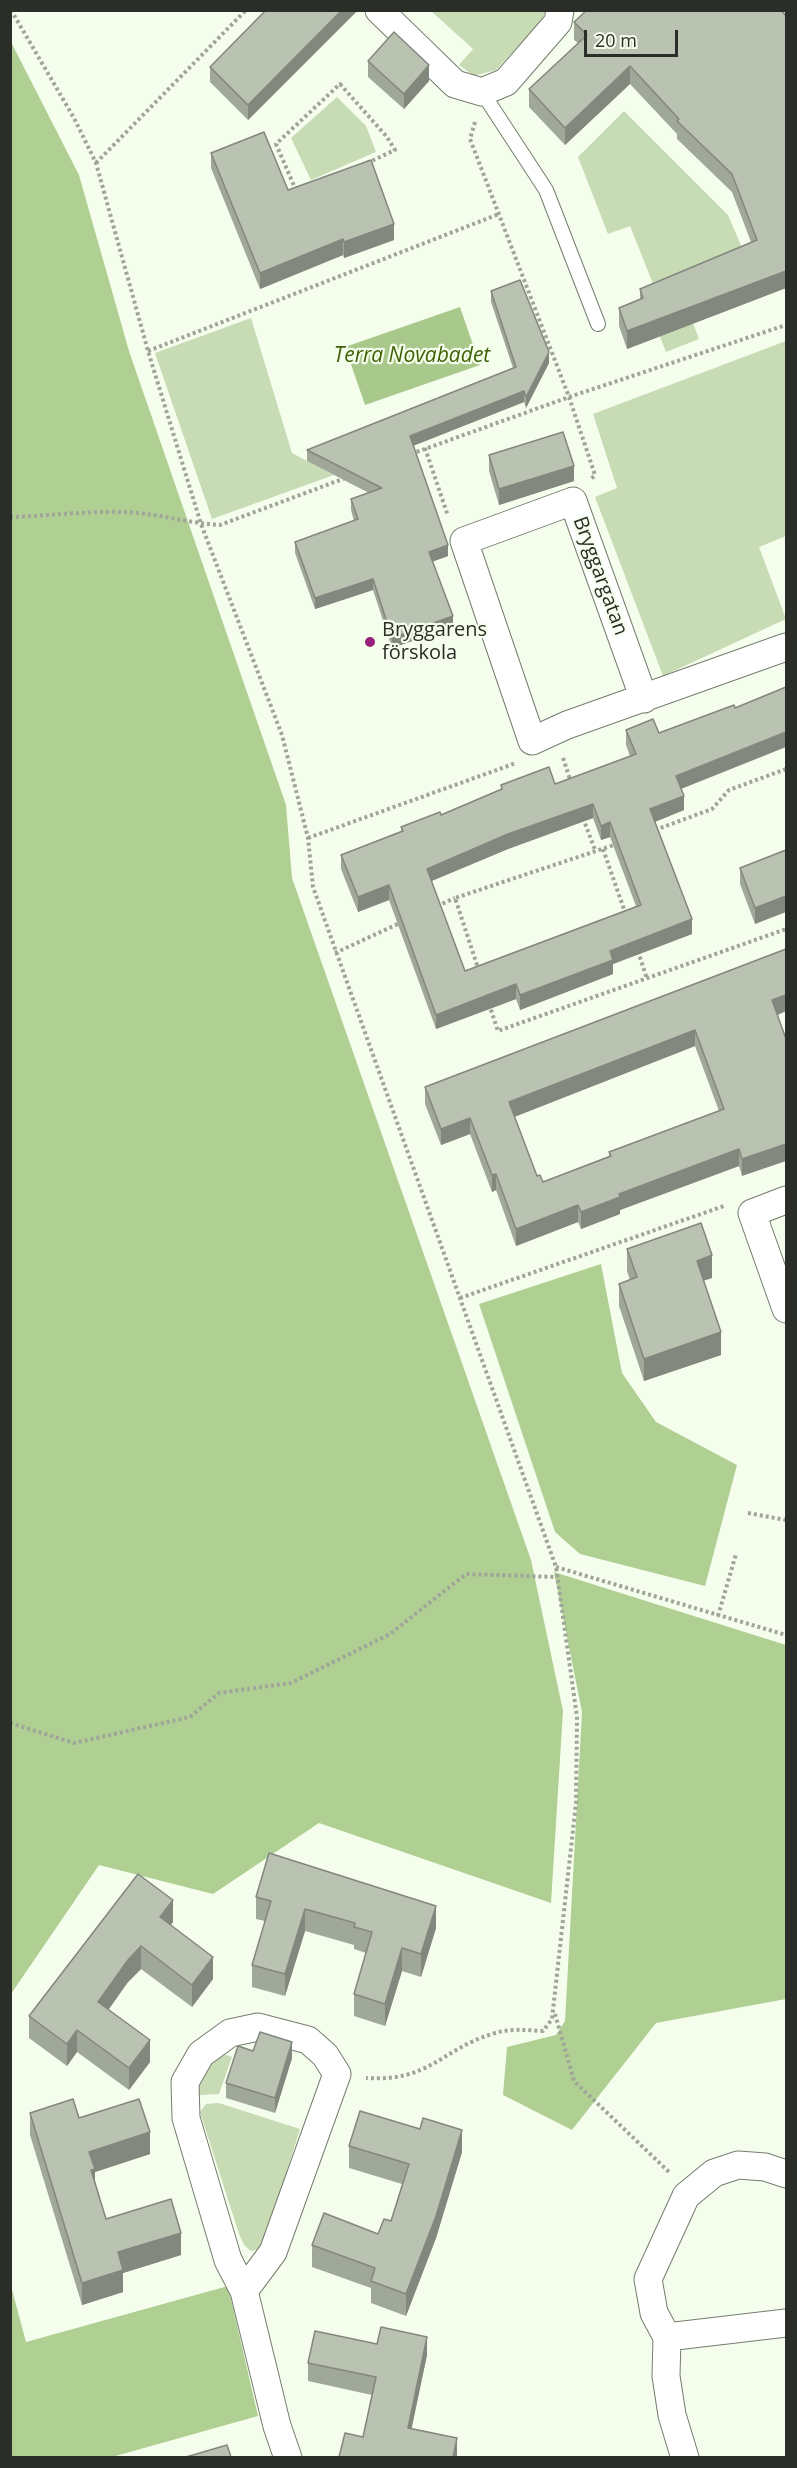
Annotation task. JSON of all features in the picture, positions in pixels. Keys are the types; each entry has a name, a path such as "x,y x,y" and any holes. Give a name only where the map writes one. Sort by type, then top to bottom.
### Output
{"street":[{"path":"379,10 455,84 482,92 506,82 558,21 560,10"},
{"name":"Bryggargatan","path":"644,699 573,501 464,541 532,741 567,725 644,699 786,647"},
{"path":"786,1200 752,1213 786,1309"},
{"path":"244,2292 273,2252 337,2074 325,2055 308,2040 258,2027 230,2033 201,2054 185,2082 186,2118 228,2260 244,2292 277,2426 288,2457"},
{"path":"685,2457 672,2415 666,2376 667,2337 654,2313 648,2279 686,2196 714,2173 738,2165 765,2167 786,2174"},
{"path":"667,2337 786,2323"}],"lane":[{"path":"482,92 546,189 598,324"}],"path":[{"path":"11,10 74,118 96,163 148,351 201,524 282,735 308,838 313,886 555,1567 577,1717 576,1803 555,2013 574,2081 690,2192"},
{"path":"96,163 246,10"},
{"path":"340,84 387,137 394,150 298,195 276,144 340,84"},
{"path":"482,92 471,139 569,397 595,475 573,501"},
{"path":"148,351 500,214"},
{"path":"404,456 569,397 786,325"},
{"path":"10,517 122,512 166,515 201,524 220,525 350,477"},
{"path":"559,749 571,783"},
{"path":"308,838 517,763"},
{"path":"646,833 712,810 729,790 786,769"},
{"path":"583,817 595,851"},
{"path":"433,908 455,898 625,841"},
{"path":"603,849 629,925"},
{"path":"455,898 480,976"},
{"path":"335,953 400,923"},
{"path":"487,998 498,1031 786,929"},
{"path":"636,946 647,979"},
{"path":"460,1298 730,1204"},
{"path":"748,1513 786,1520"},
{"path":"718,1616 736,1554"},
{"path":"555,1567 786,1635"},
{"path":"10,1723 74,1743 190,1718 219,1693 291,1683 390,1635 466,1574 557,1577"},
{"path":"337,2074 369,2078 406,2077 489,2034 508,2030 543,2031 555,2013"}],"shaded area":[{"path":"431,11 546,11 542,20 496,70 474,76 459,65 473,49"},
{"path":"10,40 79,175 129,351 286,805 292,878 531,1560 563,1711 551,1903 319,1823 213,1894 99,1865 11,1994"},
{"path":"337,97 366,126 376,152 311,180 291,138"},
{"path":"624,111 728,215 746,257 679,287 699,339 666,352 647,304 659,299 630,226 608,234 578,157"},
{"path":"251,318 292,453 334,475 212,519 155,353"},
{"path":"786,341 786,536 759,547 786,619 663,676 595,497 617,488 593,414"},
{"path":"601,1264 622,1373 656,1422 737,1465 705,1586 580,1554 555,1532 479,1304"},
{"path":"554,1572 786,1645 786,1999 656,2023 572,2130 503,2095 507,2047 556,2035 565,2021 582,1712"},
{"path":"220,2053 232,2057 219,2094 200,2095 198,2090 201,2078"},
{"path":"219,2103 300,2129 265,2241 259,2249 251,2251 244,2245 239,2234 200,2112 206,2104"},
{"path":"10,2282 26,2342 228,2286 258,2416 112,2457 11,2457"}],"water":[{"name":"Terra Novabadet","path":"460,307 480,365 365,405 345,347"}],"building":[{"path":"266,10 342,10 248,105 210,67"},
{"path":"587,10 781,10 786,16 786,271 627,331 619,308 643,298 640,289 757,240 732,174 677,121 679,119 630,66 565,128 529,89 587,35 574,22"},
{"path":"394,32 429,65 404,94 368,61"},
{"path":"264,132 288,190 371,160 394,224 344,242 343,239 260,273 211,153"},
{"path":"520,280 549,352 526,397 524,391 410,436 448,545 429,552 453,616 392,638 373,579 315,598 295,542 358,519 351,499 382,488 307,450 516,367 491,291"},
{"path":"563,432 574,466 499,489 489,455"},
{"path":"786,687 786,732 676,776 684,796 650,809 692,919 610,951 613,960 520,995 516,984 436,1015 389,885 358,897 341,855 403,831 401,827 440,812 441,815 502,789 501,785 549,767 555,784 636,754 626,730 653,719 659,733 734,705 735,708","holes":["593,804 601,826 610,822 641,905 465,971 427,869 508,834"]},
{"path":"786,850 786,896 755,908 740,868"},
{"path":"786,949 786,995 772,1000 786,1039 786,1144 742,1159 739,1149 619,1194 620,1197 581,1212 578,1205 516,1229 496,1174 492,1175 470,1118 441,1129 425,1087","holes":["695,1030 724,1109 609,1152 611,1156 543,1182 540,1175 537,1176 509,1102"]},
{"path":"701,1223 712,1255 697,1261 721,1332 644,1359 619,1284 637,1277 627,1249"},
{"path":"269,1853 436,1906 421,1954 402,1948 385,2004 354,1994 372,1932 354,1927 355,1923 305,1909 285,1974 252,1965 271,1901 256,1897"},
{"path":"138,1874 173,1900 160,1917 213,1957 192,1985 141,1946 128,1960 98,2002 150,2040 129,2068 77,2030 67,2044 29,2016"},
{"path":"260,2032 292,2042 275,2098 226,2083 238,2046 253,2051"},
{"path":"73,2099 79,2118 139,2099 150,2132 89,2152 95,2169 91,2170 106,2219 171,2199 181,2233 118,2252 123,2270 82,2283 30,2113"},
{"path":"360,2111 420,2129 423,2118 462,2130 436,2216 406,2294 371,2281 375,2268 312,2245 324,2213 378,2234 384,2219 391,2221 409,2164 349,2146"},
{"path":"381,2327 427,2337 408,2428 457,2438 453,2457 339,2457 345,2433 363,2437 376,2377 308,2363 315,2331 377,2344"},
{"path":"227,2445 231,2457 186,2457"}],"place":[{"name":"Bryggarens förskola","path":"370,642"}]}
